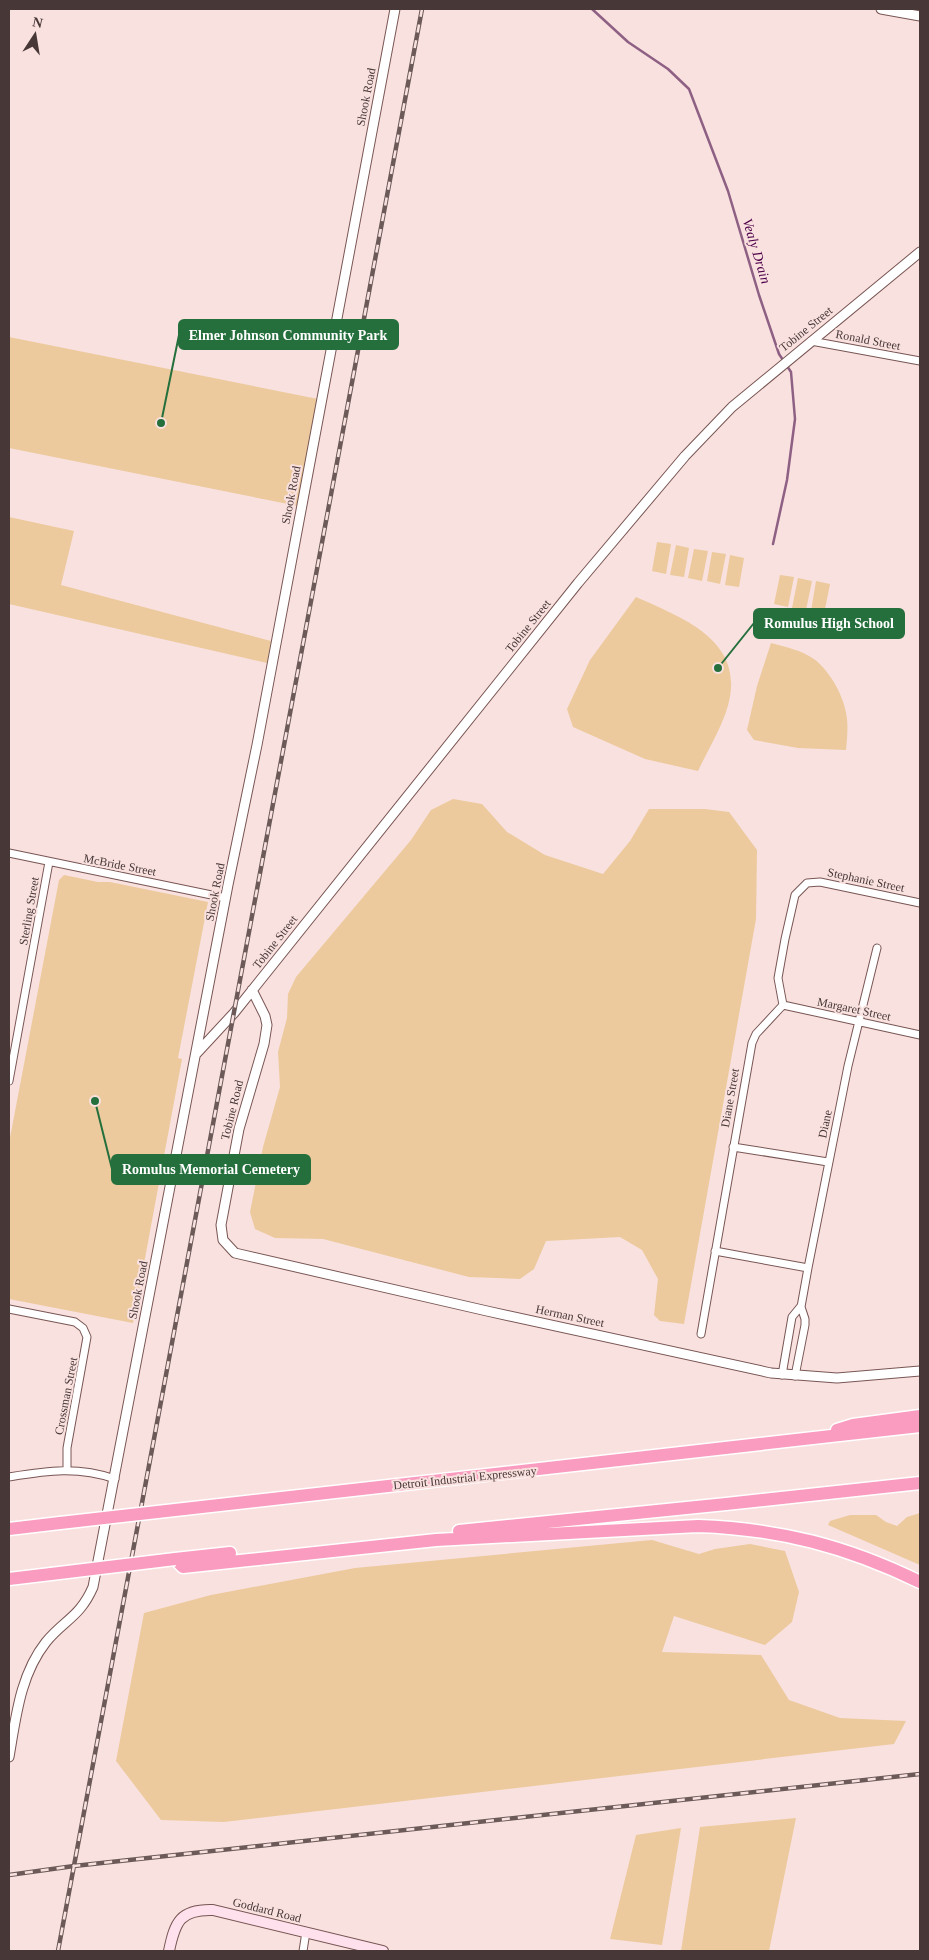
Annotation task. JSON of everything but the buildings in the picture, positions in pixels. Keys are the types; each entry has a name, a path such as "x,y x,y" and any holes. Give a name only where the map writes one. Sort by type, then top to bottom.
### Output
{"highway":[{"path":"797,1441 853,1425 920,1416"},
{"name":"Detroit Industrial Expressway","path":"9,1528 920,1426"},
{"path":"9,1579 175,1559 920,1483"},
{"path":"175,1559 183,1567 436,1540 698,1526 762,1531 831,1545 860,1555 920,1582"}],"main road":[{"name":"Goddard Road","path":"169,1951 176,1924 186,1914 200,1909 213,1910 383,1951"}],"street":[{"name":"Shook Road","path":"9,1757 20,1700 30,1666 47,1641 78,1612 93,1587 257,746 395,9"},
{"path":"882,9 920,16"},
{"name":"Tobine Street","path":"196,1054 234,1013 578,583 685,456 732,407 920,252"},
{"name":"Ronald Street","path":"811,341 920,361"},
{"name":"McBride Street","path":"9,853 226,898"},
{"name":"Sterling Street","path":"9,1082 49,862"},
{"name":"Stephanie Street","path":"783,1005 778,984 785,939 795,895 807,883 820,882 920,903"},
{"name":"Diane","path":"795,1376 805,1325 801,1306 828,1162 876,948"},
{"name":"Tobine Road","path":"223,1240 221,1225 239,1129 264,1044 267,1025 265,1016 252,990"},
{"name":"Margaret Street","path":"783,1005 920,1035"},
{"name":"Diane Street","path":"701,1334 752,1043 756,1034 783,1005"},
{"path":"733,1147 828,1162"},
{"name":"Herman Street","path":"223,1240 235,1252 257,1259 705,1360 782,1375 837,1378 920,1371"},
{"path":"716,1251 808,1268"},
{"name":"Diane","path":"782,1375 792,1317 801,1306"},
{"name":"Crossman Street","path":"9,1309 75,1322 83,1328 87,1336 67,1448 67,1470"},
{"path":"9,1477 67,1470 96,1472 115,1479"},
{"path":"303,1951 306,1932"}],"shaded area":[{"path":"9,337 318,399 298,506 9,448"},
{"path":"9,517 74,531 61,585 271,641 267,663 9,604"},
{"path":"657,542 671,544 666,574 652,571"},
{"path":"676,545 689,548 684,577 670,575"},
{"path":"694,549 708,551 702,581 688,578"},
{"path":"712,552 726,554 720,584 707,581"},
{"path":"730,555 744,558 739,587 725,585"},
{"path":"780,575 794,577 788,607 774,604"},
{"path":"798,578 812,581 806,610 792,608"},
{"path":"816,581 830,584 824,614 811,611"},
{"path":"636,597 674,614 708,636 721,651 729,668 731,688 726,712 698,771 645,759 573,727 567,709 590,660"},
{"path":"771,643 804,653 820,664 831,678 840,694 846,711 846,750 798,748 754,740 747,730 757,686"},
{"path":"453,799 482,804 507,832 545,855 603,874 630,841 649,809 705,809 729,812 757,850 756,919 684,1324 660,1321 654,1315 658,1279 642,1250 620,1237 546,1241 534,1269 520,1279 469,1277 323,1239 275,1238 255,1229 250,1212 263,1147 280,1087 278,1052 287,1018 288,994 296,977 411,840 431,810"},
{"path":"64,875 98,882 110,882 208,902 178,1058 182,1059 133,1323 9,1299 9,1143 59,880"},
{"path":"920,1513 920,1565 828,1525 830,1521 850,1515 876,1515 886,1522 897,1526 907,1517"},
{"path":"652,1540 699,1554 715,1549 750,1544 785,1551 799,1592 792,1622 765,1645 674,1616 662,1652 761,1655 789,1700 840,1718 906,1721 894,1744 224,1822 161,1820 116,1761 144,1613 211,1595 355,1568"},
{"path":"796,1818 769,1951 681,1951 700,1827"},
{"path":"681,1828 662,1945 610,1939 636,1835"}],"waterway":[{"name":"Vealy Drain","path":"592,9 628,42 668,69 689,89 728,191 779,354 791,372 795,419 787,480 773,544"}],"railway":[{"path":"58,1951 422,9"},
{"path":"9,1875 74,1866 920,1774"}],"place":[{"name":"Elmer Johnson Community Park","path":"161,423"},
{"name":"Romulus High School","path":"718,668"},
{"name":"Romulus Memorial Cemetery","path":"95,1101"}]}
